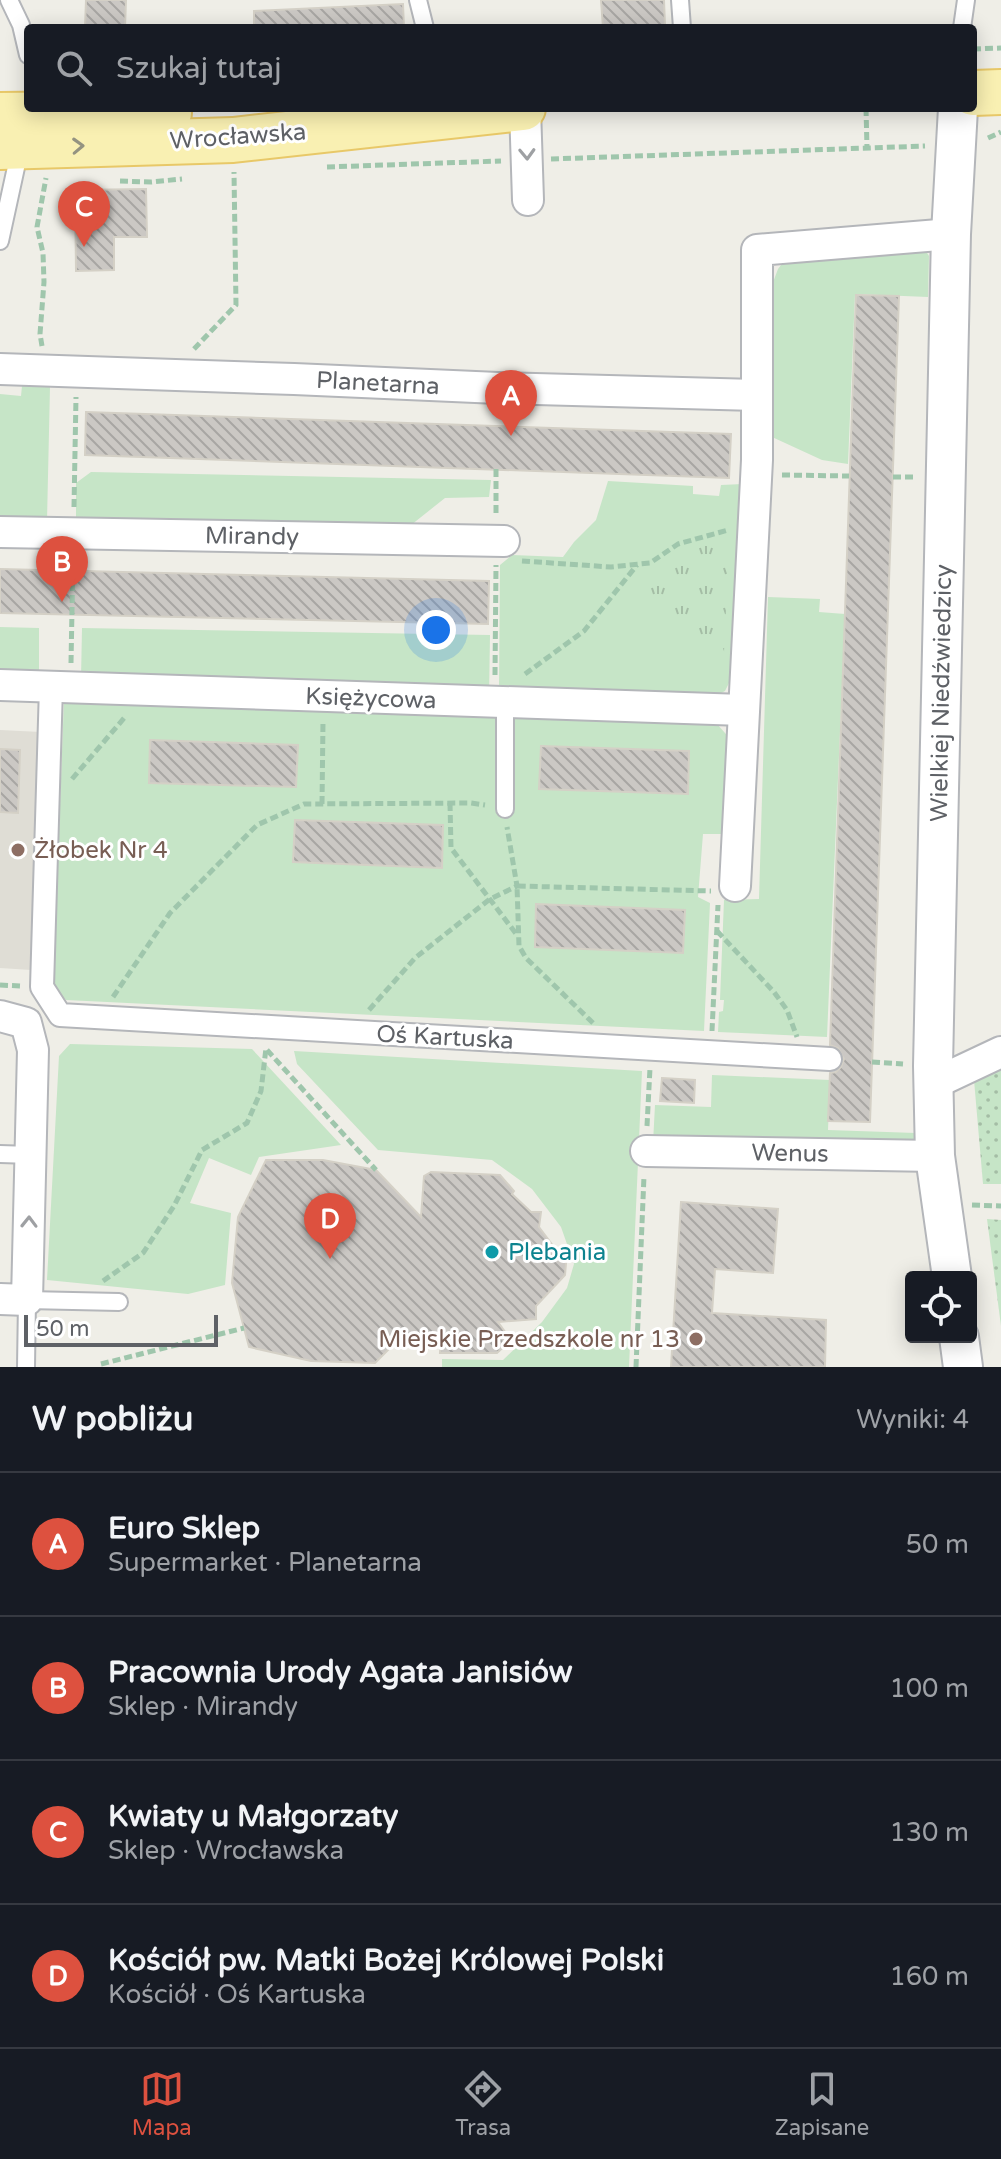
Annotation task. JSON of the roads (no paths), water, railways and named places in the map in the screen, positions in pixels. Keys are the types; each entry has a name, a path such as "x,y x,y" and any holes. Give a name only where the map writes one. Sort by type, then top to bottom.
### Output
{"main road":[{"path":"977,93 1001,92"},
{"name":"Wrocławska","path":"22,135 369,112"},
{"name":"Wrocławska","path":"22,135 233,140 488,112"}],"street":[{"path":"524,112 528,200"},
{"name":"Wielkiej Niedźwiedzicy","path":"951,1271 935,1156 933,1084 951,234 958,112"},
{"path":"735,886 756,474 757,250 951,234"},
{"name":"Planetarna","path":"0,369 756,395"},
{"name":"Mirandy","path":"0,532 503,554"},
{"name":"Księżycowa","path":"0,685 743,710"},
{"name":"Oś Kartuska","path":"61,688 47,807 42,987 60,1015 267,1038 349,1032 830,1059"},
{"path":"0,1016 26,1023 33,1050 31,1155 14,1299"},
{"path":"933,1084 1001,1052"},
{"name":"Wenus","path":"646,1151 935,1156"},
{"path":"960,1343 963,1367"}],"lane":[{"path":"9,0 24,38"},
{"path":"418,0 424,24"},
{"path":"680,0 682,24"},
{"path":"963,24 966,0"},
{"path":"0,241 22,135"},
{"path":"498,700 505,809"},
{"path":"0,1154 31,1155"},
{"path":"26,1367 14,1299 119,1302"}],"place":[{"name":"Kwiaty u Małgorzaty","path":"84,247"},
{"name":"Euro Sklep","path":"511,436"},
{"name":"Pracownia Urody Agata Janisiów","path":"62,602"},
{"name":"Żłobek Nr 4","path":"18,850"},
{"name":"Plebania","path":"492,1252"},
{"name":"Kościół pw. Matki Bożej Królowej Polski","path":"330,1259"},
{"name":"Miejskie Przedszkole nr 13","path":"696,1339"}]}
